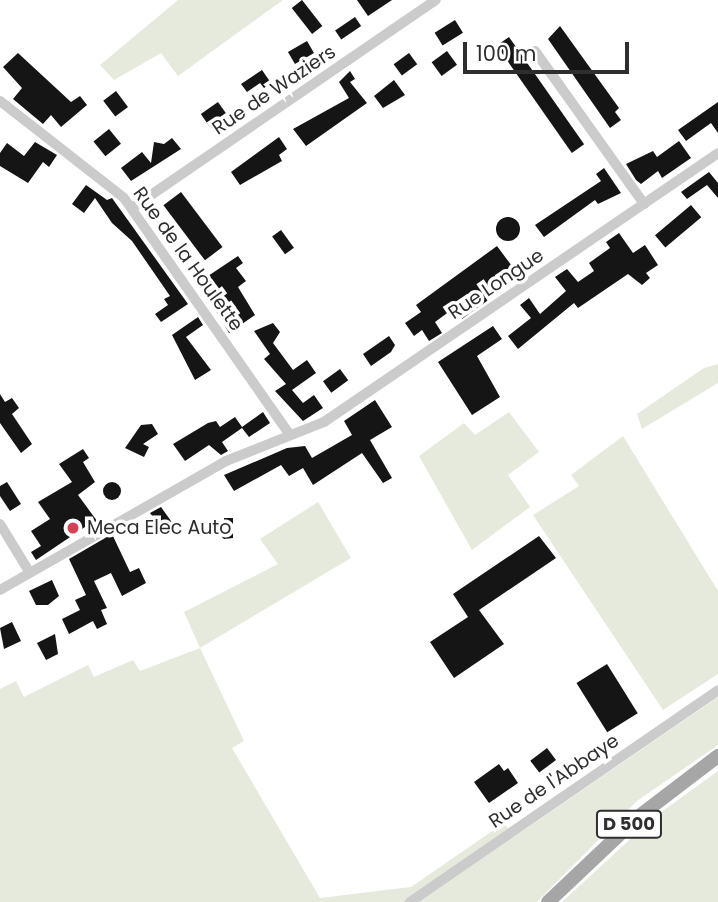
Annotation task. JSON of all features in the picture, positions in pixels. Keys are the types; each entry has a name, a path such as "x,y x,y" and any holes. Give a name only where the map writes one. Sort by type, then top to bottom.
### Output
{"main road":[{"name":"D 500","path":"548,902 638,817 718,756"}],"street":[{"name":"Rue de Waziers","path":"132,208 436,0"},
{"path":"535,51 644,204"},
{"name":"Rue de la Houlette","path":"0,101 102,178 132,208 290,435"},
{"name":"Rue Longue","path":"0,590 226,461 334,416 718,153"},
{"path":"0,524 30,573"},
{"name":"Rue de l'Abbaye","path":"410,902 718,690"}],"shaded area":[{"path":"178,0 283,0 178,76 161,53 114,80 100,65"},
{"path":"718,364 718,383 642,429 637,414 704,368"},
{"path":"509,412 539,452 508,475 530,507 472,550 419,456 464,423 475,435"},
{"path":"623,436 718,591 718,674 663,710 533,515 579,486 571,475"},
{"path":"318,502 351,558 200,648 184,612 278,564 260,539"},
{"path":"200,648 244,741 232,748 320,898 411,887 504,823 514,837 718,697 718,745 637,801 537,902 0,902 0,689 16,681 24,697 88,665 94,677 133,660 140,671"},
{"path":"718,771 718,902 562,902 653,818"}],"building":[{"path":"302,0 322,26 312,34 292,8"},
{"path":"357,0 392,0 368,16"},
{"path":"355,17 361,26 341,40 335,30"},
{"path":"455,20 463,33 443,45 435,33"},
{"path":"560,26 619,108 615,112 621,120 610,128 548,39"},
{"path":"509,37 584,144 572,153 497,46"},
{"path":"307,41 314,53 295,64 288,52"},
{"path":"447,51 457,65 442,76 432,62"},
{"path":"18,53 71,102 80,96 87,105 61,127 51,115 43,124 13,99 22,88 3,67"},
{"path":"409,53 417,64 402,75 394,64"},
{"path":"262,70 271,83 264,88 260,83 247,92 241,84"},
{"path":"350,71 355,79 350,82 367,103 306,146 293,129 349,98 339,82"},
{"path":"394,80 405,95 383,108 374,96"},
{"path":"116,91 128,107 115,117 103,101"},
{"path":"218,102 227,115 210,127 201,114"},
{"path":"718,102 718,133 711,123 686,141 678,130"},
{"path":"109,129 121,144 105,156 93,142"},
{"path":"279,137 287,149 279,155 282,161 240,185 231,172"},
{"path":"172,138 181,149 131,181 121,168 142,152 151,163 154,142 164,144"},
{"path":"679,141 691,158 662,178 658,171 641,184 636,180 626,164 653,151 657,157"},
{"path":"35,142 57,155 49,167 43,162 28,183 0,166 0,153 7,143 24,156"},
{"path":"604,168 621,193 598,204 595,200 544,237 535,225 601,181 596,174"},
{"path":"709,172 718,183 718,198 707,185 687,199 681,192"},
{"path":"86,185 107,200 112,198 188,304 161,322 155,314 168,305 164,299 170,296 132,241 112,223 95,198 84,213 72,204"},
{"path":"181,192 223,247 205,260 163,205"},
{"path":"691,205 701,217 665,247 655,235"},
{"path":"508,217 519,224 520,229 513,240 508,241 497,234 496,229 503,218"},
{"path":"281,230 294,248 285,254 272,236"},
{"path":"619,233 633,253 645,245 658,265 646,273 650,278 642,285 628,274 578,308 574,303 518,349 508,336 531,318 520,305 529,298 540,314 566,291 555,277 567,269 578,282 594,271 589,263 610,248 606,242"},
{"path":"497,246 520,277 462,319 454,308 435,322 442,333 429,341 422,330 414,336 405,323 421,312 416,305"},
{"path":"238,256 243,263 236,268 246,281 238,287 255,315 229,333 199,282"},
{"path":"198,317 203,325 186,337 211,370 195,380 172,335"},
{"path":"273,323 280,332 273,343 293,370 307,360 316,373 292,390 303,403 314,395 323,408 303,421 275,391 286,384 264,359 270,354 254,331"},
{"path":"493,326 502,339 477,356 500,397 472,415 438,362"},
{"path":"389,336 395,345 391,352 371,366 363,354"},
{"path":"340,369 348,380 331,393 323,381"},
{"path":"0,394 5,402 12,398 19,408 12,414 32,444 21,453 0,423"},
{"path":"375,400 392,427 370,440 392,478 383,483 362,453 313,485 303,468 289,476 281,465 234,491 224,475 287,448 305,446 312,458 352,435 344,421"},
{"path":"263,412 270,423 249,437 242,428 222,442 228,451 221,455 209,445 185,461 173,444 208,423 216,421 220,427 235,417 242,427"},
{"path":"152,424 158,434 143,444 149,447 144,457 125,448 141,425"},
{"path":"83,449 89,458 83,462 95,482 78,495 100,525 91,530 88,525 36,560 31,552 41,546 31,531 50,519 38,502 72,482 59,464"},
{"path":"7,482 21,504 10,511 0,496 0,486"},
{"path":"108,482 116,482 121,491 119,498 108,500 103,495 103,487"},
{"path":"161,507 176,528 167,535 150,513"},
{"path":"224,518 233,518 233,538 224,539 212,528 224,528"},
{"path":"112,534 130,572 139,568 146,583 122,596 111,573 94,581 107,608 101,610 107,624 97,629 93,621 69,634 62,619 80,610 75,600 86,595 69,559"},
{"path":"539,536 556,558 479,610 504,644 454,678 430,642 468,617 453,594"},
{"path":"52,580 59,596 48,605 36,605 29,591"},
{"path":"12,622 21,641 4,649 0,628"},
{"path":"55,634 58,654 46,660 37,643"},
{"path":"607,664 638,713 607,732 576,683"},
{"path":"547,748 556,760 539,773 530,761"},
{"path":"499,764 504,771 508,768 518,783 489,803 474,782"}],"place":[{"name":"Meca Elec Auto","path":"73,528"}]}
